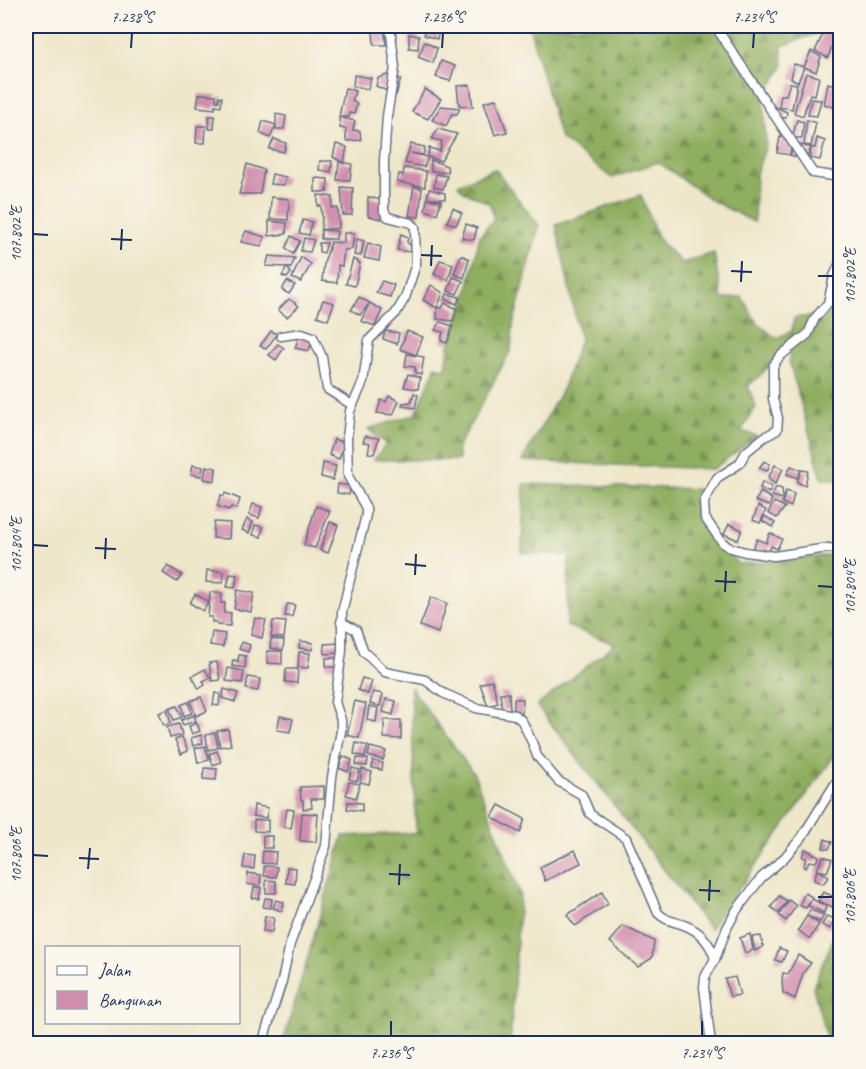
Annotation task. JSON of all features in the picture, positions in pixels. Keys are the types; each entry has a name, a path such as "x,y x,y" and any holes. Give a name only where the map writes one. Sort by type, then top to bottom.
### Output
{"street":[{"path":"262,1044 280,989 292,937 326,846 332,777 341,731 341,720 335,702 342,651 341,622 366,515 366,508 348,476 346,438 352,405 362,386 369,340 401,306 416,264 415,227 411,223 388,217 384,211 387,116 395,67 390,26"},
{"path":"715,26 813,173 840,177"},
{"path":"840,263 834,276 828,303 815,318 808,334 779,357 773,366 773,399 778,418 777,430 746,452 739,464 720,475 703,507 705,518 722,542 735,550 774,556 828,548 840,550"},
{"path":"282,336 302,333 313,337 322,357 327,389 352,405"},
{"path":"341,622 356,630 364,652 386,672 425,680 443,693 476,708 515,715 522,722 544,767 558,781 582,795 590,814 629,842 658,913 663,918 686,926 705,937 712,948 715,959"},
{"path":"711,1044 704,987 705,977 736,911 761,878 802,837 840,776"}],"green space":[{"path":"529,26 820,26 825,30 782,46 783,67 764,97 766,146 756,173 754,222 713,201 658,162 612,178 560,138"},
{"path":"495,169 539,226 513,325 511,350 457,449 459,460 374,460 386,444 368,429 416,414 436,366 446,369 449,346 468,290 480,235 494,219 490,204 462,190 458,184"},
{"path":"641,195 658,239 682,263 714,253 722,299 742,297 757,323 776,338 792,331 794,318 840,313 840,479 822,479 789,361 792,335 763,373 748,386 756,407 741,431 757,436 713,469 522,461 563,388 580,339 556,225"},
{"path":"524,484 698,489 698,519 738,564 832,555 840,559 840,748 710,929 537,706 615,644 567,626 569,555 522,553"},
{"path":"411,688 474,774 520,894 510,1043 283,1043 343,836 416,833"},
{"path":"840,922 840,1043 828,1043 813,987"}],"building":[{"path":"426,26 434,26 439,31 437,39 424,35"},
{"path":"384,29 386,45 374,45 373,30"},
{"path":"825,30 835,37 828,58 815,51"},
{"path":"409,34 419,36 418,49 409,48"},
{"path":"425,42 437,48 433,63 418,57"},
{"path":"811,51 821,57 816,72 804,67"},
{"path":"441,61 455,66 450,81 436,77"},
{"path":"794,64 804,67 798,82 791,79"},
{"path":"806,73 819,77 815,95 810,94 803,116 794,113"},
{"path":"354,75 371,78 368,89 353,86"},
{"path":"387,75 401,79 396,95 376,86 378,78"},
{"path":"790,83 797,84 792,109 779,107 781,95 786,95"},
{"path":"828,83 840,86 836,108 824,104"},
{"path":"470,85 473,107 459,105 457,86"},
{"path":"345,88 355,91 352,101 357,104 354,114 349,113 349,117 339,117"},
{"path":"425,89 441,99 428,119 412,112"},
{"path":"199,94 216,95 216,101 219,101 219,96 222,97 221,106 215,105 215,109 197,107"},
{"path":"496,99 507,132 495,135 484,102"},
{"path":"811,99 821,100 817,116 808,115"},
{"path":"441,106 460,108 457,114 452,114 446,126 432,120"},
{"path":"773,106 787,112 786,118 771,116"},
{"path":"276,114 286,116 284,129 276,129"},
{"path":"209,116 215,116 214,129 209,129"},
{"path":"339,117 355,121 353,130 360,131 361,140 346,141 346,129 340,128"},
{"path":"797,120 804,122 802,138 792,138"},
{"path":"807,120 816,123 811,146 804,145"},
{"path":"263,121 276,125 270,138 260,133"},
{"path":"197,126 206,126 205,143 196,143"},
{"path":"438,129 457,134 441,161 428,157 429,148 440,151 442,141 432,139"},
{"path":"780,137 792,138 790,155 777,153"},
{"path":"817,138 825,141 820,160 810,158 811,148 806,160 790,155 795,144 815,148"},
{"path":"274,139 286,143 284,152 269,149"},
{"path":"336,144 347,147 344,163 333,157"},
{"path":"411,144 425,147 423,155 411,153 428,157 424,167 405,163"},
{"path":"431,160 447,166 448,173 431,171"},
{"path":"320,161 332,161 331,172 319,170"},
{"path":"339,162 352,164 350,180 337,180"},
{"path":"247,164 264,170 260,194 239,194"},
{"path":"404,168 426,171 425,187 397,182 399,174 403,175"},
{"path":"272,174 286,177 284,185 270,184"},
{"path":"436,174 447,176 443,189 434,187"},
{"path":"315,178 328,179 327,192 315,192"},
{"path":"414,186 422,189 419,217 409,216"},
{"path":"341,187 353,188 352,215 343,215"},
{"path":"429,189 445,193 445,199 428,199 441,201 437,214 425,210"},
{"path":"318,195 333,197 332,208 338,208 339,228 321,230 322,217 321,206 318,206"},
{"path":"271,197 289,199 288,220 270,219"},
{"path":"368,197 382,200 381,219 368,216"},
{"path":"453,208 462,213 456,225 447,222"},
{"path":"303,220 312,222 309,235 299,233"},
{"path":"269,221 287,223 286,234 269,236"},
{"path":"466,224 477,228 474,240 462,238"},
{"path":"321,230 337,231 336,239 321,239"},
{"path":"246,231 265,237 261,246 241,242"},
{"path":"344,233 354,233 352,249 344,250 342,266 338,265 337,283 322,281 324,263 331,242 344,243"},
{"path":"401,234 408,237 410,252 397,250"},
{"path":"291,236 300,241 293,254 286,248"},
{"path":"304,238 314,240 310,252 301,251"},
{"path":"357,239 364,241 361,256 354,255"},
{"path":"319,243 327,243 324,253 319,252"},
{"path":"368,243 381,247 379,261 364,258"},
{"path":"461,255 469,259 464,278 454,274"},
{"path":"269,256 295,258 291,268 266,266"},
{"path":"301,257 311,264 301,282 292,278"},
{"path":"353,259 360,263 355,286 346,284"},
{"path":"440,260 453,264 448,280 434,274"},
{"path":"287,267 291,273 287,278 282,276"},
{"path":"453,277 463,281 457,294 448,291"},
{"path":"287,281 295,285 289,294 282,290"},
{"path":"382,281 394,285 390,297 376,293"},
{"path":"431,285 443,293 437,308 423,300"},
{"path":"447,294 460,297 457,304 445,299"},
{"path":"359,297 382,310 375,326 361,321 369,304 360,315 351,310"},
{"path":"289,299 299,306 287,317 278,310"},
{"path":"323,300 334,303 328,320 317,316"},
{"path":"445,303 457,309 453,321 437,319 437,308 442,308"},
{"path":"440,322 453,326 447,343 441,341 443,332 435,330"},
{"path":"271,331 277,334 266,349 260,346"},
{"path":"385,331 399,333 397,344 383,339"},
{"path":"407,331 423,337 416,355 400,349"},
{"path":"299,336 312,340 309,351 295,348"},
{"path":"278,344 284,348 276,360 269,355"},
{"path":"407,354 424,357 421,375 415,373 415,367 405,366"},
{"path":"408,374 420,378 418,389 404,387"},
{"path":"414,393 418,395 415,408 402,406 403,403 411,402"},
{"path":"389,396 399,401 393,415 377,413 381,400 386,402"},
{"path":"365,436 379,438 374,454 368,453 370,443 363,442"},
{"path":"334,439 344,443 339,459 329,455"},
{"path":"764,461 770,464 767,471 759,468"},
{"path":"323,463 336,466 333,480 321,477"},
{"path":"193,465 203,467 201,476 191,474"},
{"path":"775,465 783,469 775,484 768,478"},
{"path":"206,466 216,468 215,481 204,479"},
{"path":"791,466 801,470 798,478 787,474"},
{"path":"801,470 808,471 805,486 797,482"},
{"path":"762,482 772,487 769,493 760,488"},
{"path":"338,484 351,486 349,495 337,493"},
{"path":"776,487 782,489 783,499 772,496"},
{"path":"786,491 794,494 791,507 782,503"},
{"path":"761,492 772,499 769,506 755,501"},
{"path":"225,493 240,499 237,509 231,507 229,510 217,506 221,495 224,496"},
{"path":"774,502 785,507 777,518 768,513"},
{"path":"253,504 262,507 259,518 249,515"},
{"path":"316,506 330,511 315,548 304,545"},
{"path":"758,506 766,510 760,523 753,520"},
{"path":"765,516 775,523 773,527 762,521"},
{"path":"247,519 253,522 249,533 242,530"},
{"path":"214,522 230,523 229,539 213,538"},
{"path":"330,522 338,525 328,553 320,550"},
{"path":"729,524 742,530 738,540 724,534"},
{"path":"255,525 263,527 261,537 253,535"},
{"path":"770,533 782,539 777,549 771,546 769,553 753,548 757,539 766,543"},
{"path":"168,566 182,575 177,582 163,573"},
{"path":"207,570 224,572 223,583 206,582"},
{"path":"230,574 237,575 235,588 227,587"},
{"path":"237,590 254,593 251,612 234,609"},
{"path":"210,592 222,594 221,603 225,603 224,613 231,613 230,626 217,625 217,622 212,622 212,617 208,617"},
{"path":"195,594 209,602 203,611 190,603"},
{"path":"431,597 447,603 438,633 420,626"},
{"path":"287,604 295,605 292,617 285,616"},
{"path":"255,618 266,620 262,638 251,635"},
{"path":"273,621 286,622 284,638 271,637"},
{"path":"212,632 225,634 223,647 210,645"},
{"path":"271,639 284,640 283,650 270,648"},
{"path":"300,641 313,643 312,650 299,648"},
{"path":"242,642 250,645 248,652 239,649"},
{"path":"340,643 340,653 325,654 324,644"},
{"path":"267,651 282,651 282,664 267,663"},
{"path":"299,652 310,653 308,668 298,667"},
{"path":"239,655 246,656 245,668 232,666 233,660 238,661"},
{"path":"326,658 337,658 337,667 326,667"},
{"path":"217,662 220,680 212,681 209,663"},
{"path":"228,668 244,671 242,683 226,681"},
{"path":"205,669 210,678 203,681 205,685 199,689 192,676"},
{"path":"286,669 298,669 297,683 285,682"},
{"path":"248,677 260,679 258,691 246,689"},
{"path":"362,678 372,681 368,694 358,690"},
{"path":"492,680 498,703 488,706 480,684"},
{"path":"224,689 238,693 235,702 222,698"},
{"path":"373,692 383,694 380,706 370,704"},
{"path":"215,693 220,694 219,706 213,705"},
{"path":"500,693 509,693 510,710 502,710"},
{"path":"201,697 207,711 196,716 190,701"},
{"path":"386,699 396,701 393,715 383,712"},
{"path":"514,699 523,699 522,715 514,713"},
{"path":"355,701 366,704 359,738 347,735"},
{"path":"188,702 192,713 184,716 181,705"},
{"path":"177,706 182,717 174,720 169,709"},
{"path":"369,706 378,708 376,722 367,720"},
{"path":"167,710 171,723 164,726 159,713"},
{"path":"194,715 196,721 183,725 181,720"},
{"path":"280,716 293,719 290,732 277,730"},
{"path":"384,720 401,720 401,739 384,738"},
{"path":"197,723 200,731 192,734 189,726"},
{"path":"179,724 182,735 170,738 167,727"},
{"path":"228,729 231,745 220,747 217,731"},
{"path":"215,733 218,748 208,750 206,735"},
{"path":"201,735 203,743 193,746 191,738"},
{"path":"182,737 188,751 181,754 175,740"},
{"path":"356,743 368,746 365,757 354,754"},
{"path":"205,746 209,760 198,763 195,748"},
{"path":"370,747 386,751 383,760 368,756"},
{"path":"217,751 221,762 213,765 209,754"},
{"path":"343,756 352,760 348,772 339,768"},
{"path":"357,758 368,759 367,766 356,765"},
{"path":"373,761 383,763 382,770 372,768"},
{"path":"204,768 217,769 216,780 203,779"},
{"path":"352,768 360,770 357,781 349,779"},
{"path":"362,769 372,772 369,784 360,782"},
{"path":"349,782 360,784 356,798 346,795"},
{"path":"324,786 324,799 311,799 312,808 303,809 300,787"},
{"path":"348,802 362,803 362,811 347,809"},
{"path":"254,805 268,808 266,818 253,816"},
{"path":"499,805 525,819 520,833 492,817"},
{"path":"287,809 294,810 291,828 284,827"},
{"path":"302,813 318,814 316,842 300,841"},
{"path":"254,820 268,820 268,832 254,831"},
{"path":"263,836 272,836 272,848 263,848"},
{"path":"825,839 832,842 829,849 823,848"},
{"path":"805,849 819,856 816,862 809,861 806,868 804,867 806,858 802,857"},
{"path":"575,850 581,863 545,881 540,867"},
{"path":"263,851 276,852 275,864 262,863"},
{"path":"245,855 255,856 254,869 243,868"},
{"path":"823,856 832,859 827,872 817,870"},
{"path":"264,866 277,867 276,877 264,876"},
{"path":"287,867 296,868 295,884 286,883"},
{"path":"817,870 829,876 823,884 814,880"},
{"path":"248,873 261,875 260,886 247,884"},
{"path":"266,880 276,881 276,893 266,893"},
{"path":"254,887 261,888 259,899 252,898"},
{"path":"602,892 608,904 575,926 567,915"},
{"path":"823,892 837,898 833,907 818,901"},
{"path":"805,893 812,897 806,908 799,905"},
{"path":"779,896 787,901 778,913 771,907"},
{"path":"265,898 272,899 271,908 263,907"},
{"path":"812,899 826,906 824,913 808,906"},
{"path":"276,900 284,902 282,911 273,908"},
{"path":"789,900 796,906 786,921 779,915"},
{"path":"810,910 824,915 820,922 807,916"},
{"path":"265,916 274,918 272,932 263,931"},
{"path":"807,916 819,924 810,939 798,930"},
{"path":"827,916 835,919 830,929 822,925"},
{"path":"623,926 654,941 652,958 638,967 610,942"},
{"path":"750,934 753,950 745,953 740,938"},
{"path":"761,936 763,947 755,951 752,937"},
{"path":"779,948 787,951 782,962 775,960"},
{"path":"798,955 811,963 803,973 795,999 783,993 782,979 783,973 788,974"},
{"path":"735,977 740,995 730,997 725,979"}]}
